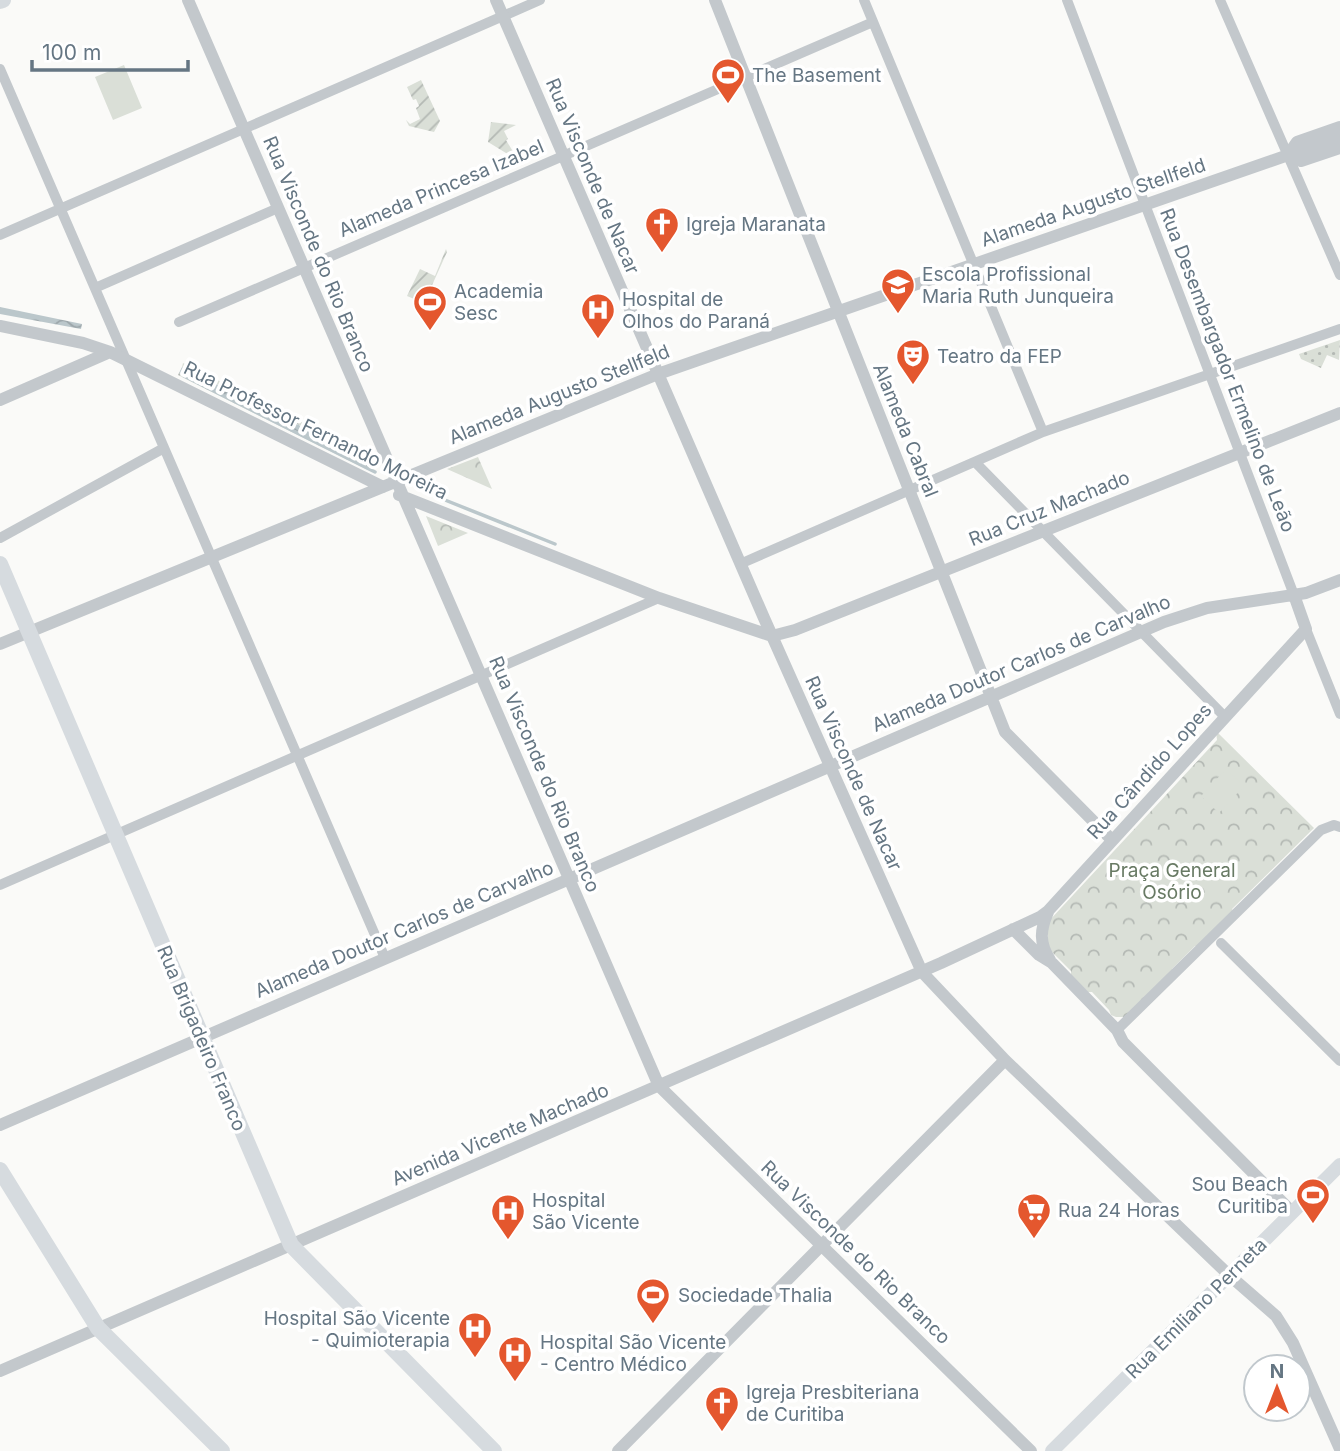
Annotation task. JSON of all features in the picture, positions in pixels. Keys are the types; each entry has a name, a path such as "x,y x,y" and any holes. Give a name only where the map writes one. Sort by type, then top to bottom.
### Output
{"main road":[{"name":"Rua Brigadeiro Franco","path":"0,564 291,1245 494,1451"},
{"name":"Rua Emiliano Perneta","path":"1052,1451 1340,1165"},
{"path":"0,1170 98,1328 222,1451"}],"street":[{"name":"Rua Visconde do Rio Branco","path":"188,0 659,1086 1031,1451"},
{"name":"Rua Visconde de Nacar","path":"496,0 740,564 922,971 1006,1060 1229,1275 1276,1316 1288,1332 1340,1449"},
{"path":"0,235 540,0"},
{"name":"Alameda Cabral","path":"715,0 1005,732 1112,840"},
{"path":"864,0 1043,432"},
{"name":"Rua Desembargador Ermelino de Leão","path":"1067,0 1340,713"},
{"path":"1220,0 1340,275"},
{"name":"Alameda Princesa Izabel","path":"179,323 873,22"},
{"path":"0,69 386,958"},
{"path":"1288,155 1297,142 1340,127"},
{"name":"Alameda Augusto Stellfeld","path":"0,644 658,374 1340,137"},
{"path":"1288,155 1301,161 1340,148"},
{"path":"95,288 278,208"},
{"name":"Rua Professor Fernando Moreira","path":"0,326 83,343 110,352 403,497 659,598 772,636"},
{"path":"740,564 1043,432 1340,329"},
{"path":"0,400 110,352"},
{"name":"Rua Cruz Machado","path":"772,636 795,630 1340,413"},
{"path":"0,538 164,448"},
{"path":"975,461 1225,717"},
{"path":"1293,595 1319,589 1340,580"},
{"name":"Alameda Doutor Carlos de Carvalho","path":"0,1125 1141,631 1207,608 1293,595"},
{"path":"0,885 659,598"},
{"name":"Rua Cândido Lopes","path":"1013,929 1048,911 1307,629"},
{"path":"1117,1030 1321,830 1337,826"},
{"path":"1048,911 1041,940 1043,950 1052,963 1117,1030 1123,1042 1292,1212"},
{"path":"1013,929 1039,955 1052,963"},
{"name":"Avenida Vicente Machado","path":"0,1371 659,1086 1013,929"},
{"path":"1222,943 1340,1061"},
{"path":"618,1451 1006,1060"}],"green space":[{"path":"124,65 142,108 113,120 95,77"},
{"path":"421,80 440,121 434,132 409,126 406,120 410,124 420,119 416,108 419,106 407,87"},
{"path":"491,122 516,125 504,131 515,155 511,156 488,142"},
{"path":"446,249 447,252 424,303 407,296 420,269 435,276"},
{"path":"1340,340 1339,360 1327,355 1321,368 1301,359 1299,354"},
{"path":"183,363 372,457 376,463 374,470 368,470 178,375 179,373 373,467 374,462 182,367"},
{"path":"478,457 492,489 447,469"},
{"path":"426,516 468,533 438,546"},
{"name":"Praça General Osório","path":"1216,731 1314,828 1232,909 1234,912 1199,946 1195,946 1172,969 1173,972 1126,1017 1116,1017 1071,975 1071,971 1052,952 1048,952 1048,922 1217,740"},
{"path":"1226,769 1244,786 1219,813 1201,796"}],"water":[{"path":"0,307 82,324 81,329 0,314"},
{"path":"182,367 375,463 372,468 179,373"}],"waterway":[{"path":"184,376 375,472"},
{"path":"440,498 555,544"}],"place":[{"name":"The Basement","path":"728,105"},
{"name":"Igreja Maranata","path":"662,254"},
{"name":"Escola Profissional Maria Ruth Junqueira","path":"898,315"},
{"name":"Academia Sesc","path":"430,332"},
{"name":"Hospital de Olhos do Paraná","path":"598,340"},
{"name":"Teatro da FEP","path":"913,386"},
{"name":"Sou Beach Curitiba","path":"1313,1225"},
{"name":"Rua 24 Horas","path":"1034,1240"},
{"name":"Hospital São Vicente","path":"508,1241"},
{"name":"Sociedade Thalia","path":"653,1325"},
{"name":"Hospital São Vicente - Quimioterapia","path":"475,1359"},
{"name":"Hospital São Vicente - Centro Médico","path":"515,1383"},
{"name":"Igreja Presbiteriana de Curitiba","path":"722,1433"}]}
